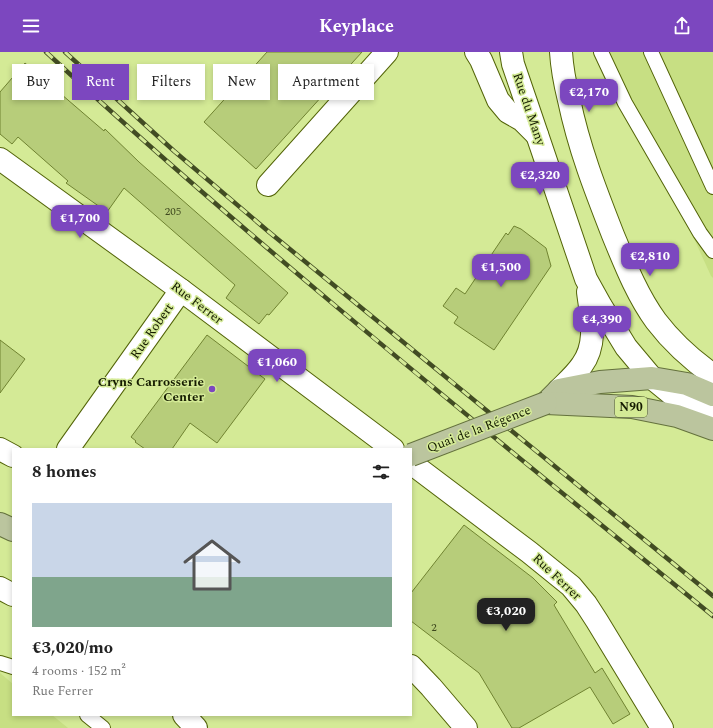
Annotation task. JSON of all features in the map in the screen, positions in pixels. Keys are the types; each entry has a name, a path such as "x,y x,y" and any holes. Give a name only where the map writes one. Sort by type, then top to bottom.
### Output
{"main road":[{"name":"N90","path":"552,397 600,382 652,378 686,384 713,395"},
{"name":"N90","path":"552,397 632,406 677,416 713,429"},
{"name":"Quai de la Régence","path":"412,456 552,397"},
{"path":"0,524 12,530"}],"street":[{"path":"268,185 387,52"},
{"path":"476,52 481,60 498,100 508,112 522,120 537,135"},
{"name":"Rue du Many","path":"511,52 537,135 586,279"},
{"path":"561,52 565,84 580,147 590,178 627,269 638,292 656,321 684,351 713,375"},
{"name":"Rue Ferrer","path":"0,159 181,290 392,448"},
{"path":"586,279 626,347 652,378 679,400 713,417"},
{"path":"552,397 582,366 589,355 593,330 586,279"},
{"name":"Rue Robert","path":"69,448 181,290"},
{"path":"0,449 12,455"},
{"name":"Rue Ferrer","path":"412,464 529,552 571,586 586,604 597,621 662,728"},
{"path":"0,588 12,594"},
{"path":"412,667 466,728"},
{"path":"185,716 196,728"}],"lane":[{"path":"601,52 625,103 700,233 713,251"},
{"path":"651,52 713,186"},
{"path":"0,663 12,667"},
{"path":"88,716 103,728"}],"shaded area":[{"path":"609,52 713,52 713,278 711,276"},
{"path":"0,673 12,683 12,716 53,716 68,728 0,728"}],"building":[{"path":"267,52 362,52 351,64 278,64 278,100 319,100 256,169 204,122 224,100 270,100 270,64 256,64"},
{"path":"12,78 12,100 64,100 64,97 104,131 105,129 139,162 288,293 259,324 226,298 235,285 124,188 107,212 66,183 68,181 18,137 12,144 0,134 0,92"},
{"path":"514,226 521,229 546,248 551,266 494,350 454,323 458,317 443,306 456,288 465,294 506,233 508,235"},
{"name":"Cryns Carrosserie Center","path":"207,335 265,379 217,443 190,423 173,448 144,448 131,437"},
{"path":"0,340 25,359 0,393"},
{"path":"464,525 533,578 557,602 554,605 595,673 602,668 630,714 613,724 590,687 519,728 512,728 479,673 412,622 412,592"}],"railway":[{"path":"46,52 127,126 292,269 375,339 713,616"},
{"path":"65,52 174,151 269,232 713,596"}],"place":[{"name":"Cryns Carrosserie Center","path":"212,389"}]}
